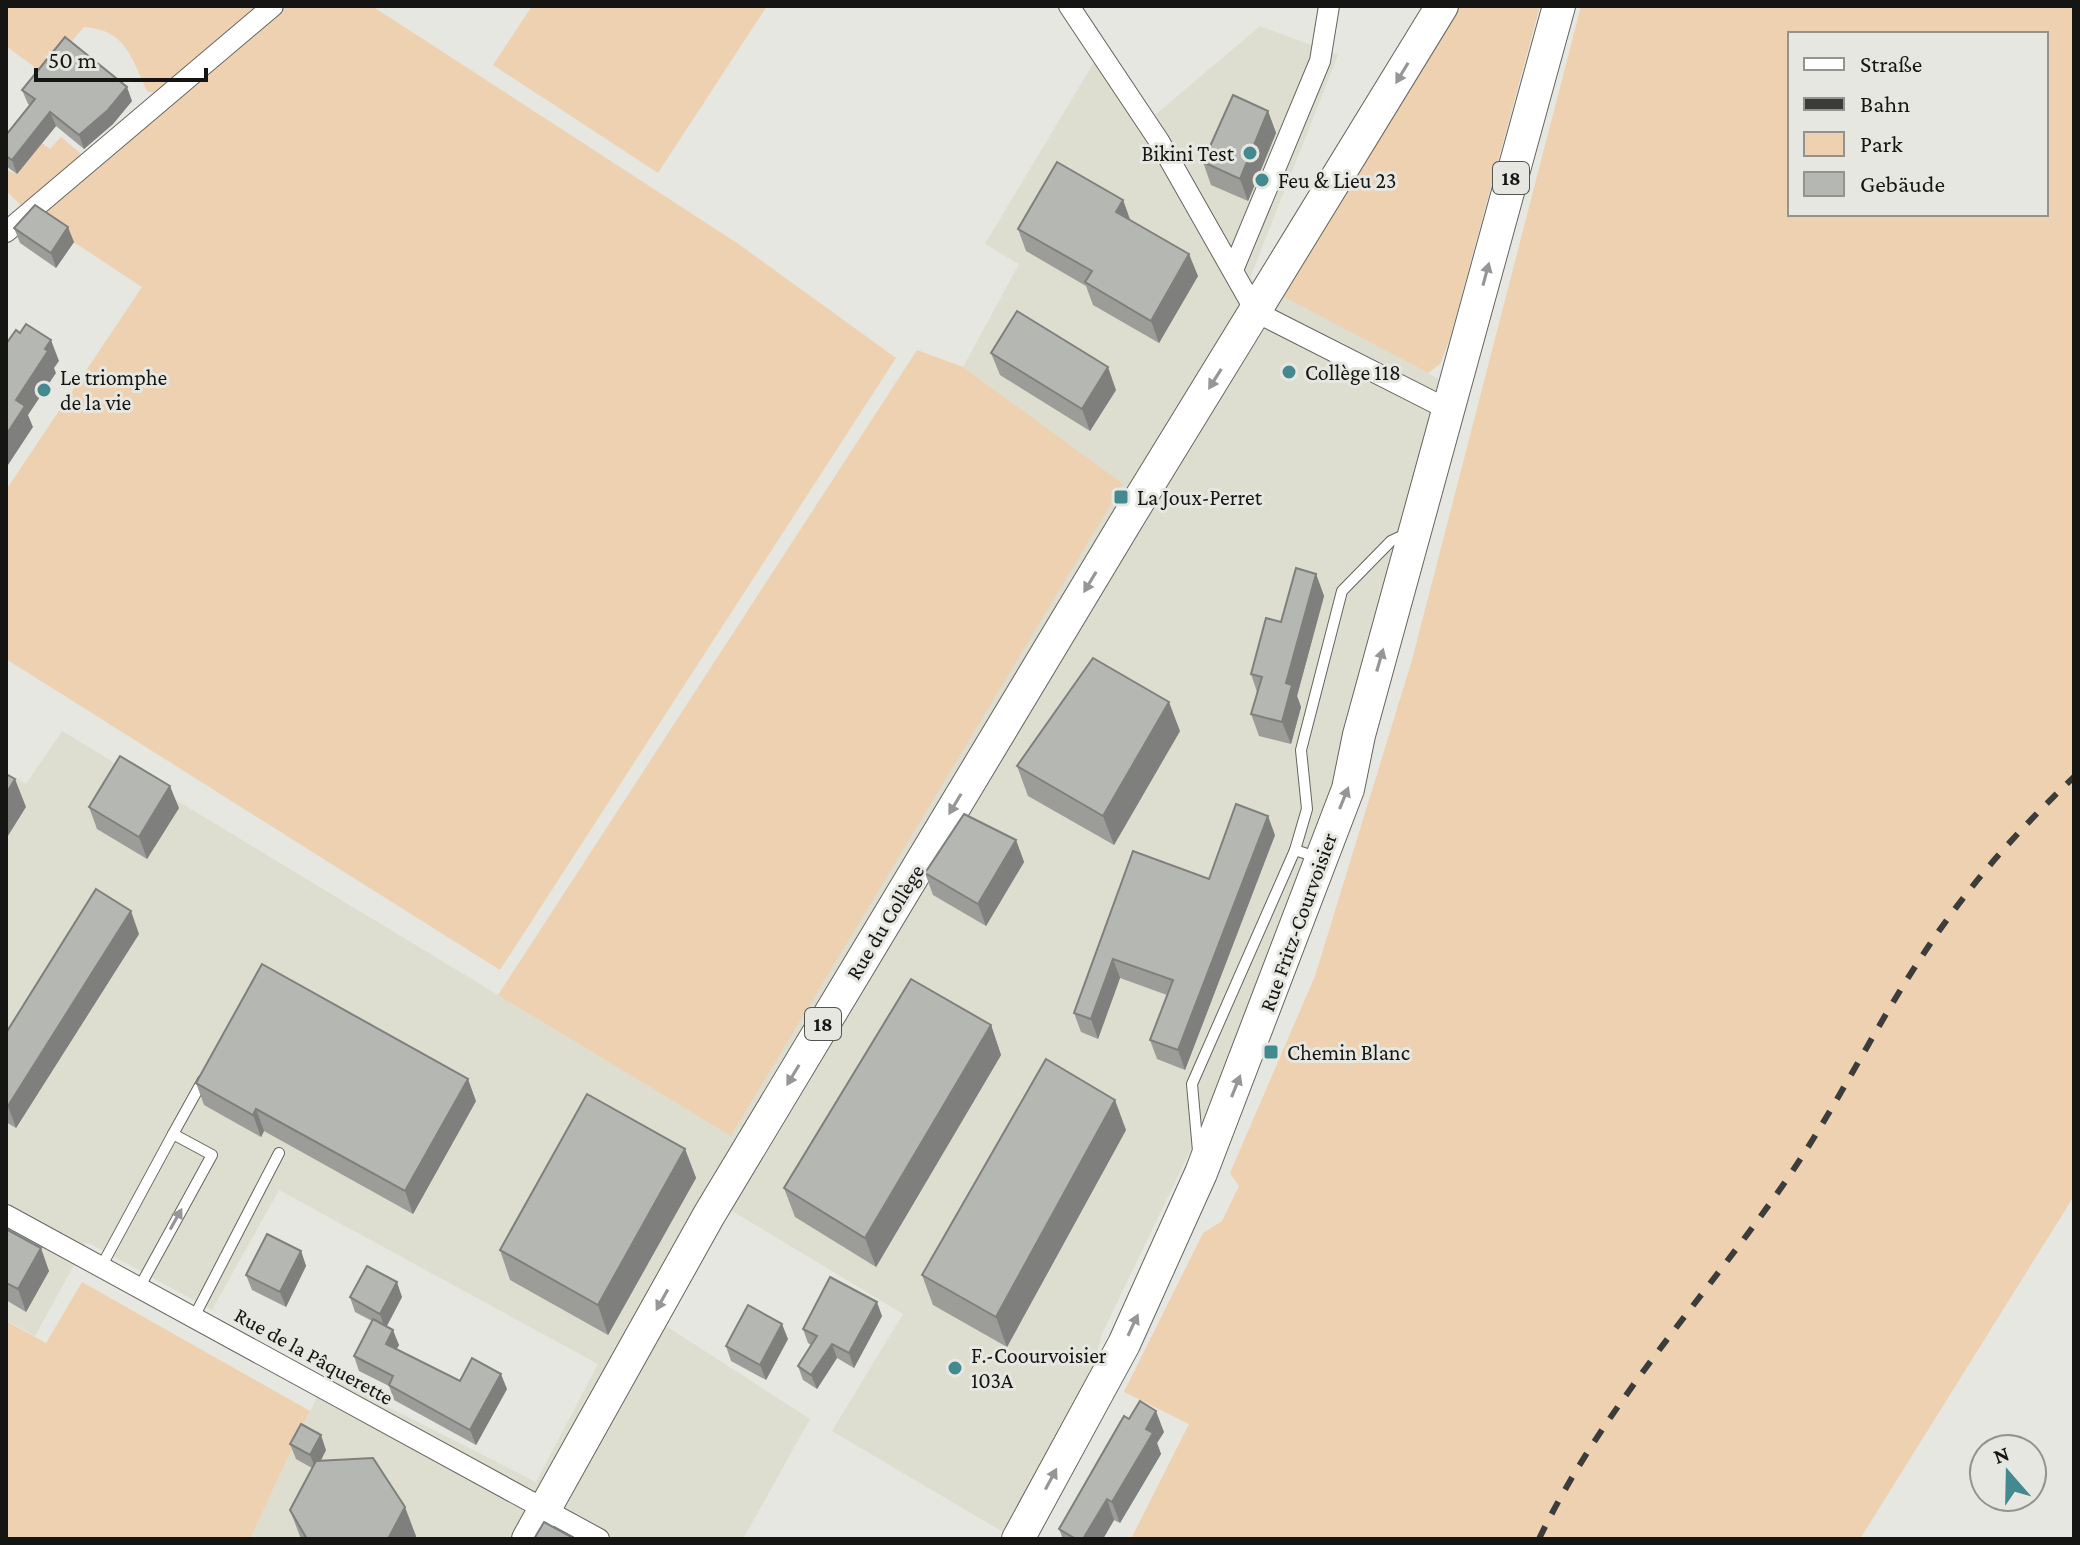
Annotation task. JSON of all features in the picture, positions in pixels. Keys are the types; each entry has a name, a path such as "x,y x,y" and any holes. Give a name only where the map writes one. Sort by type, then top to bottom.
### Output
{"main road":[{"name":"18","path":"1256,312 1442,6"},
{"name":"18","path":"1449,410 1559,6"},
{"name":"Rue du Collège","path":"528,1539 717,1202 1122,528 1256,312"},
{"name":"Rue Fritz-Courvoisier","path":"1018,1539 1124,1344 1201,1173 1259,1029 1308,854 1348,789 1359,735 1449,410"}],"street":[{"path":"6,232 273,6"},
{"path":"1069,6 1159,141 1256,312 1449,410"},
{"path":"1233,270 1320,61 1329,6"},
{"name":"Rue de la Pâquerette","path":"6,1215 599,1539"}],"lane":[{"path":"1308,854 1301,750 1342,591 1391,541 1418,529"},
{"path":"101,1267 210,1068"},
{"path":"139,1288 212,1155 173,1134"},
{"path":"194,1317 279,1153"}],"shaded area":[{"path":"1260,26 1338,55 1250,278 1439,379 1433,420 1324,823 1205,1120 1102,1334 1091,1377 1008,1535 832,1431 903,1314 729,1209 666,1326 810,1419 743,1539 250,1539 327,1376 536,1482 598,1364 279,1190 212,1310 87,1242 35,1336 6,1320 6,772 26,784 62,731 731,1136 1122,484 963,367 1019,264 985,244 1105,44 1155,115"}],"green space":[{"path":"6,6 262,6 160,94 147,91 125,47 109,33 98,29 84,27 44,74 6,46"},
{"path":"288,6 372,6 737,243 896,358 500,970 6,659 6,490 142,287 37,218"},
{"path":"532,6 767,6 658,173 493,65"},
{"path":"1457,6 1540,6 1450,338 1440,364 1428,373 1281,295"},
{"path":"1581,6 2074,6 2074,1196 1860,1539 1131,1539 1189,1424 1124,1392 1203,1233 1222,1221 1239,1186 1230,1173 1315,976 1412,660"},
{"path":"61,137 86,158 25,209 6,191 6,170 17,174 42,143 50,149"},
{"path":"917,350 963,367 1123,484 731,1136 498,995"},
{"path":"82,1282 310,1411 250,1539 6,1539 6,1321 46,1343"}],"building":[{"path":"65,37 127,87 108,110 79,135 50,112 12,160 6,156 6,135 35,99 22,90"},
{"path":"1233,95 1268,111 1240,179 1203,162"},
{"path":"1057,162 1123,200 1116,212 1189,254 1151,321 1085,282 1092,271 1018,229"},
{"path":"35,205 68,227 51,253 14,228"},
{"path":"1017,311 1108,367 1082,409 991,353"},
{"path":"26,324 51,340 45,349 48,351 16,400 25,406 6,435 6,344 16,330 20,333"},
{"path":"1296,568 1316,574 1286,683 1292,685 1282,722 1251,714 1262,677 1251,674 1266,618 1281,622"},
{"path":"1093,658 1169,702 1103,816 1017,766"},
{"path":"120,756 170,786 139,837 89,807"},
{"path":"6,774 15,779 6,794"},
{"path":"1236,804 1268,816 1178,1050 1150,1040 1173,980 1113,959 1091,1019 1074,1013 1133,851 1209,879"},
{"path":"964,814 1016,840 978,904 925,873"},
{"path":"96,889 131,911 8,1106 6,1033"},
{"path":"262,964 468,1079 405,1191 256,1109 253,1115 196,1083"},
{"path":"911,979 991,1025 865,1238 784,1188"},
{"path":"1046,1059 1115,1100 996,1317 922,1275"},
{"path":"587,1094 685,1149 598,1305 500,1250"},
{"path":"6,1229 41,1248 18,1289 6,1283"},
{"path":"267,1234 301,1251 280,1292 246,1275"},
{"path":"367,1266 397,1282 380,1314 350,1297"},
{"path":"830,1277 877,1302 849,1353 832,1344 811,1375 798,1366 817,1336 803,1329"},
{"path":"748,1305 782,1324 760,1365 726,1346"},
{"path":"373,1319 393,1330 386,1344 460,1381 472,1358 501,1374 470,1430 389,1385 393,1376 354,1356"},
{"path":"1140,1401 1156,1411 1146,1429 1153,1433 1112,1502 1107,1499 1083,1539 1076,1539 1059,1529 1124,1416 1129,1419"},
{"path":"301,1424 321,1435 310,1455 290,1444"},
{"path":"373,1458 405,1507 388,1539 307,1539 290,1510 316,1461"},
{"path":"544,1522 575,1539 534,1539"}],"railway":[{"path":"1539,1539 1564,1491 1622,1401 1783,1185 1821,1127 1909,976 1944,924 1996,858 2074,777"}],"place":[{"name":"Bikini Test","path":"1250,153"},
{"name":"Feu & Lieu 23","path":"1262,180"},
{"name":"Collège 118","path":"1289,372"},
{"name":"Le triomphe de la vie","path":"44,390"},
{"name":"La Joux-Perret","path":"1121,497"},
{"name":"Chemin Blanc","path":"1271,1052"},
{"name":"F.-Coourvoisier 103A","path":"955,1368"}]}
